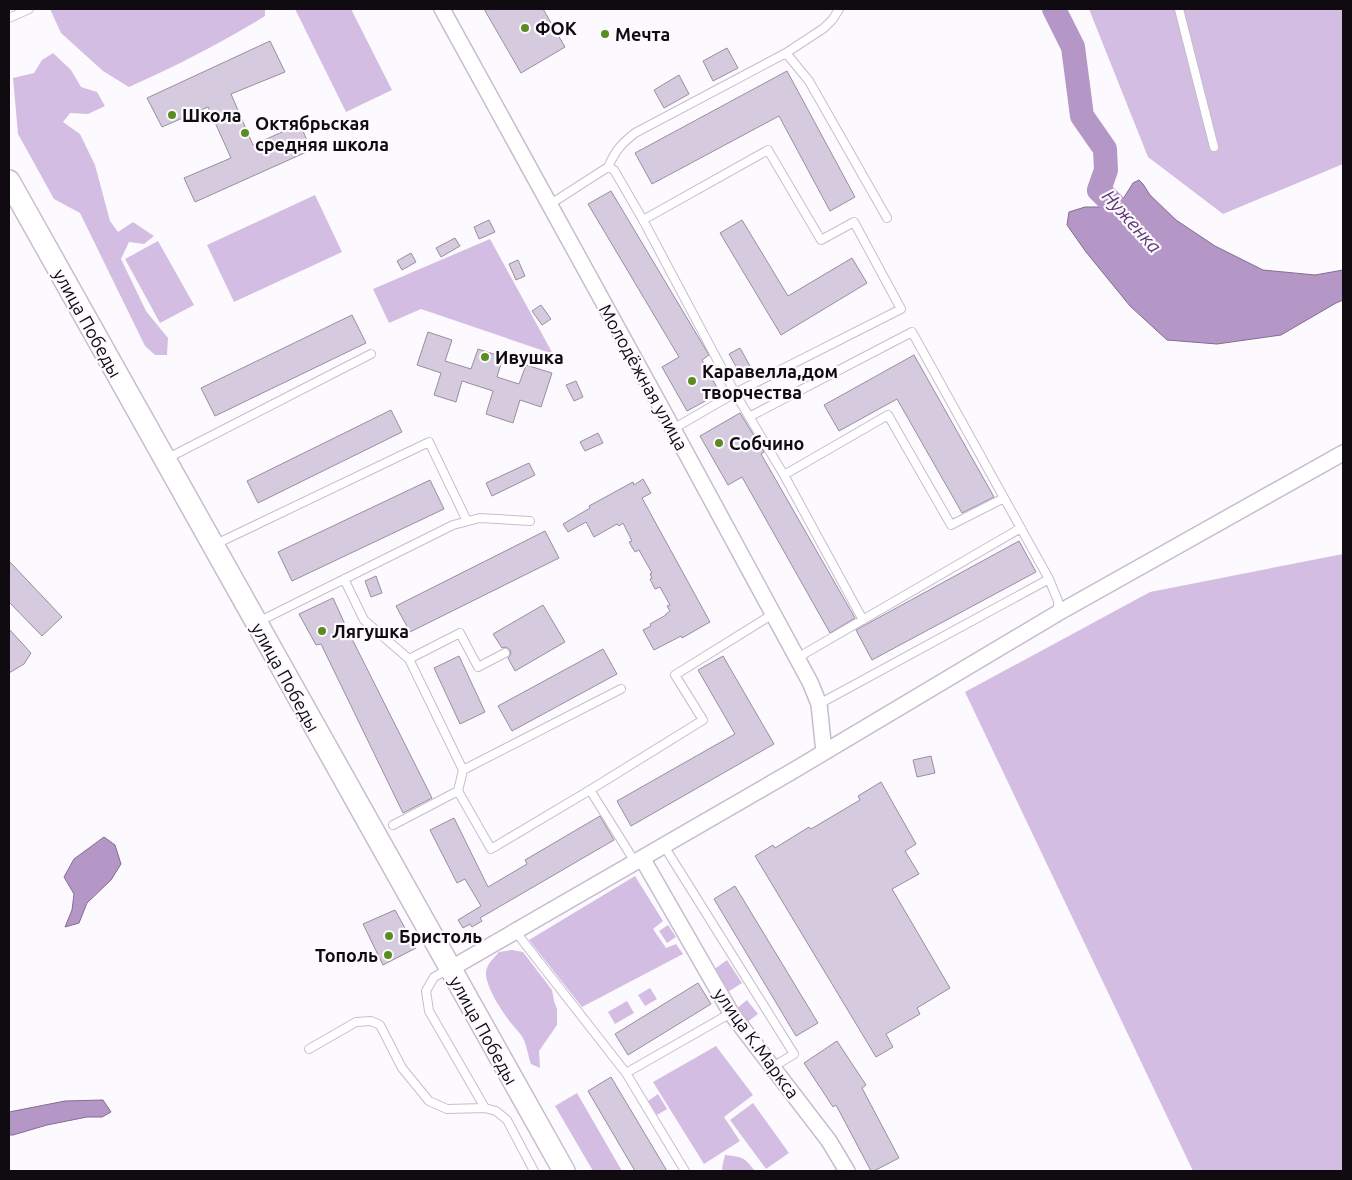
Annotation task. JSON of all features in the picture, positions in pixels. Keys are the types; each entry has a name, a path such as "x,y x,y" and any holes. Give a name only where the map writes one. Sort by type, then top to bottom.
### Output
{"street":[{"name":"Молодёжная улица","path":"442,9 810,682 819,704 824,752"},
{"name":"улица Победы","path":"9,181 564,1171"},
{"path":"450,969 664,846 1058,613 1343,453"},
{"name":"улица К.Маркса","path":"639,860 731,1013 829,1141 847,1171"}],"lane":[{"path":"9,18 29,9"},
{"path":"549,205 608,168 615,152 634,133 786,53 824,28 839,9"},
{"path":"1180,9 1214,147"},
{"path":"786,53 809,81 887,218"},
{"path":"642,220 768,150 821,240 854,222 901,309 735,393 673,429"},
{"path":"608,168 614,170 735,393 784,475 863,620"},
{"path":"750,417 912,332 1049,579 1058,601 1058,613"},
{"path":"164,460 371,354"},
{"path":"784,475 888,415 951,525 1004,498"},
{"path":"212,546 429,442 467,521"},
{"path":"256,623 453,525 480,518 530,521"},
{"path":"797,658 1021,528"},
{"path":"344,579 364,620 409,659 463,770 458,791 491,849 703,720 675,675 773,614"},
{"path":"819,704 1049,579"},
{"path":"409,659 460,633 478,667 505,653"},
{"path":"463,770 621,689"},
{"path":"590,790 639,860"},
{"path":"393,825 458,791"},
{"path":"664,846 794,1054 773,1067"},
{"path":"515,930 626,1073 685,1171"},
{"path":"450,969 434,977 426,991 429,1011 485,1108"},
{"path":"626,1073 731,1013"},
{"path":"309,1049 356,1022 371,1021 380,1025 402,1068 429,1101 447,1109 485,1108 496,1111 508,1120 534,1171"}],"shaded area":[{"path":"50,9 265,9 265,16 198,54 129,87 103,71 61,33"},
{"path":"295,9 351,9 392,90 346,112"},
{"path":"1089,9 1343,9 1343,164 1223,214 1148,157"},
{"path":"53,53 71,70 81,87 97,92 105,106 88,114 70,113 63,122 80,134 95,165 110,221 118,232 133,222 154,236 144,244 129,242 121,259 146,311 168,338 167,355 155,355 145,346 80,213 54,199 18,134 13,78 34,73 42,60"},
{"path":"315,195 342,252 234,302 207,245"},
{"path":"490,239 553,354 421,309 389,323 373,289"},
{"path":"158,241 194,305 160,323 125,259"},
{"path":"1343,554 1343,1171 1193,1171 965,692 1150,592"},
{"path":"635,876 663,921 653,929 666,948 676,944 683,954 582,1007 529,940"},
{"path":"668,925 676,937 667,943 659,931"},
{"path":"512,950 523,952 552,990 557,1009 557,1025 539,1051 540,1068 531,1064 523,1038 498,1005 487,981 487,968 499,952"},
{"path":"727,960 742,983 728,992 713,970"},
{"path":"650,988 657,999 645,1006 638,995"},
{"path":"747,1000 758,1014 746,1023 736,1009"},
{"path":"627,1001 634,1013 615,1024 608,1012"},
{"path":"716,1046 753,1095 724,1117 740,1141 704,1164 653,1082"},
{"path":"577,1093 622,1171 593,1171 555,1106"},
{"path":"658,1094 667,1109 657,1115 648,1101"},
{"path":"753,1103 789,1153 766,1169 730,1120"},
{"path":"725,1155 743,1158 755,1171 723,1171"}],"water":[{"path":"1139,180 1150,195 1176,220 1215,246 1263,270 1315,275 1343,270 1343,300 1281,335 1217,344 1167,340 1130,306 1086,252 1067,225 1069,212 1085,207 1118,207 1133,183"},
{"path":"104,837 115,845 121,864 111,880 87,903 79,923 65,927 72,910 74,894 64,877 74,859"},
{"path":"103,1100 111,1112 102,1117 87,1117 9,1135 9,1112 65,1101"}],"building":[{"name":"ФОК","path":"484,9 543,9 565,47 521,73"},
{"name":"Школа","path":"270,41 285,72 231,94 253,145 300,124 311,150 195,202 184,178 231,158 208,107 162,127 147,98"},
{"path":"727,48 738,68 713,81 703,61"},
{"path":"787,71 855,197 830,211 779,116 652,184 635,153"},
{"path":"679,75 689,94 664,108 654,90"},
{"path":"611,191 709,355 702,360 720,393 687,411 662,367 679,357 588,204"},
{"path":"489,220 495,232 479,239 474,227"},
{"path":"742,220 788,296 852,258 867,283 781,335 720,233"},
{"path":"455,238 460,246 441,257 436,248"},
{"path":"411,253 416,262 402,270 397,261"},
{"path":"518,260 525,276 516,280 509,264"},
{"path":"541,305 551,319 542,325 532,311"},
{"path":"352,315 366,343 215,416 201,388"},
{"path":"428,332 452,340 445,361 471,369 478,349 503,357 497,377 519,384 526,365 552,373 541,407 520,400 513,423 486,414 493,391 462,381 456,402 434,395 441,373 417,365"},
{"path":"740,348 750,366 739,372 729,354"},
{"path":"914,355 994,497 962,513 897,399 839,431 824,405"},
{"path":"576,381 583,397 574,401 566,385"},
{"path":"391,410 402,432 258,503 247,481"},
{"path":"740,413 764,452 761,454 855,618 830,633 742,477 728,485 700,436"},
{"path":"598,433 603,443 585,451 580,442"},
{"path":"529,463 535,475 492,496 486,483"},
{"path":"643,479 651,493 642,498 710,622 682,638 681,636 654,650 643,630 666,615 670,611 667,606 670,605 660,587 655,589 650,579 652,578 650,574 652,573 639,550 635,552 629,542 632,541 623,523 619,526 617,524 594,537 586,522 568,532 563,524 590,508 589,506 633,482 634,485"},
{"path":"430,480 444,509 292,581 278,552"},
{"path":"545,531 559,558 410,632 396,606"},
{"path":"1019,541 1036,572 872,660 856,630"},
{"path":"9,561 62,617 42,636 9,602"},
{"path":"376,576 382,593 371,597 365,581"},
{"path":"333,598 432,798 403,813 321,644 316,645 299,614"},
{"path":"543,605 565,642 515,671 508,658 511,654 510,650 506,647 502,648 493,634"},
{"path":"9,629 31,653 24,664 9,673"},
{"path":"603,649 617,674 512,731 498,706"},
{"path":"459,656 485,712 460,724 434,668"},
{"path":"723,656 774,744 631,826 617,801 735,734 698,670"},
{"path":"931,756 935,773 917,777 913,760"},
{"path":"881,782 916,844 905,851 919,874 892,889 950,988 917,1008 920,1014 886,1034 893,1047 876,1057 755,856 773,845 775,848 809,827 811,829 860,800 858,796"},
{"path":"600,816 614,840 480,918 482,921 472,927 470,924 463,928 458,920 481,906 465,879 457,883 430,830 454,818 488,887 527,864 525,860"},
{"path":"735,886 818,1023 796,1036 714,899"},
{"name":"Бристоль","path":"395,910 416,948 383,965 363,924"},
{"path":"698,983 711,1004 628,1055 615,1034"},
{"path":"837,1041 866,1085 862,1088 899,1158 874,1171 871,1171 836,1105 833,1107 804,1063"},
{"path":"611,1077 667,1171 635,1171 588,1091"}],"waterway":[{"name":"Нуженка","path":"1054,9 1073,47 1082,116 1105,149 1106,170 1099,190 1140,231"}],"place":[{"name":"ФОК","path":"525,28"},
{"name":"Мечта","path":"605,34"},
{"name":"Школа","path":"172,115"},
{"name":"Октябрьская средняя школа","path":"245,133"},
{"name":"Ивушка","path":"485,357"},
{"name":"Каравелла,дом творчества","path":"692,381"},
{"name":"Собчино","path":"719,443"},
{"name":"Лягушка","path":"322,631"},
{"name":"Бристоль","path":"389,936"},
{"name":"Тополь","path":"388,955"}]}
